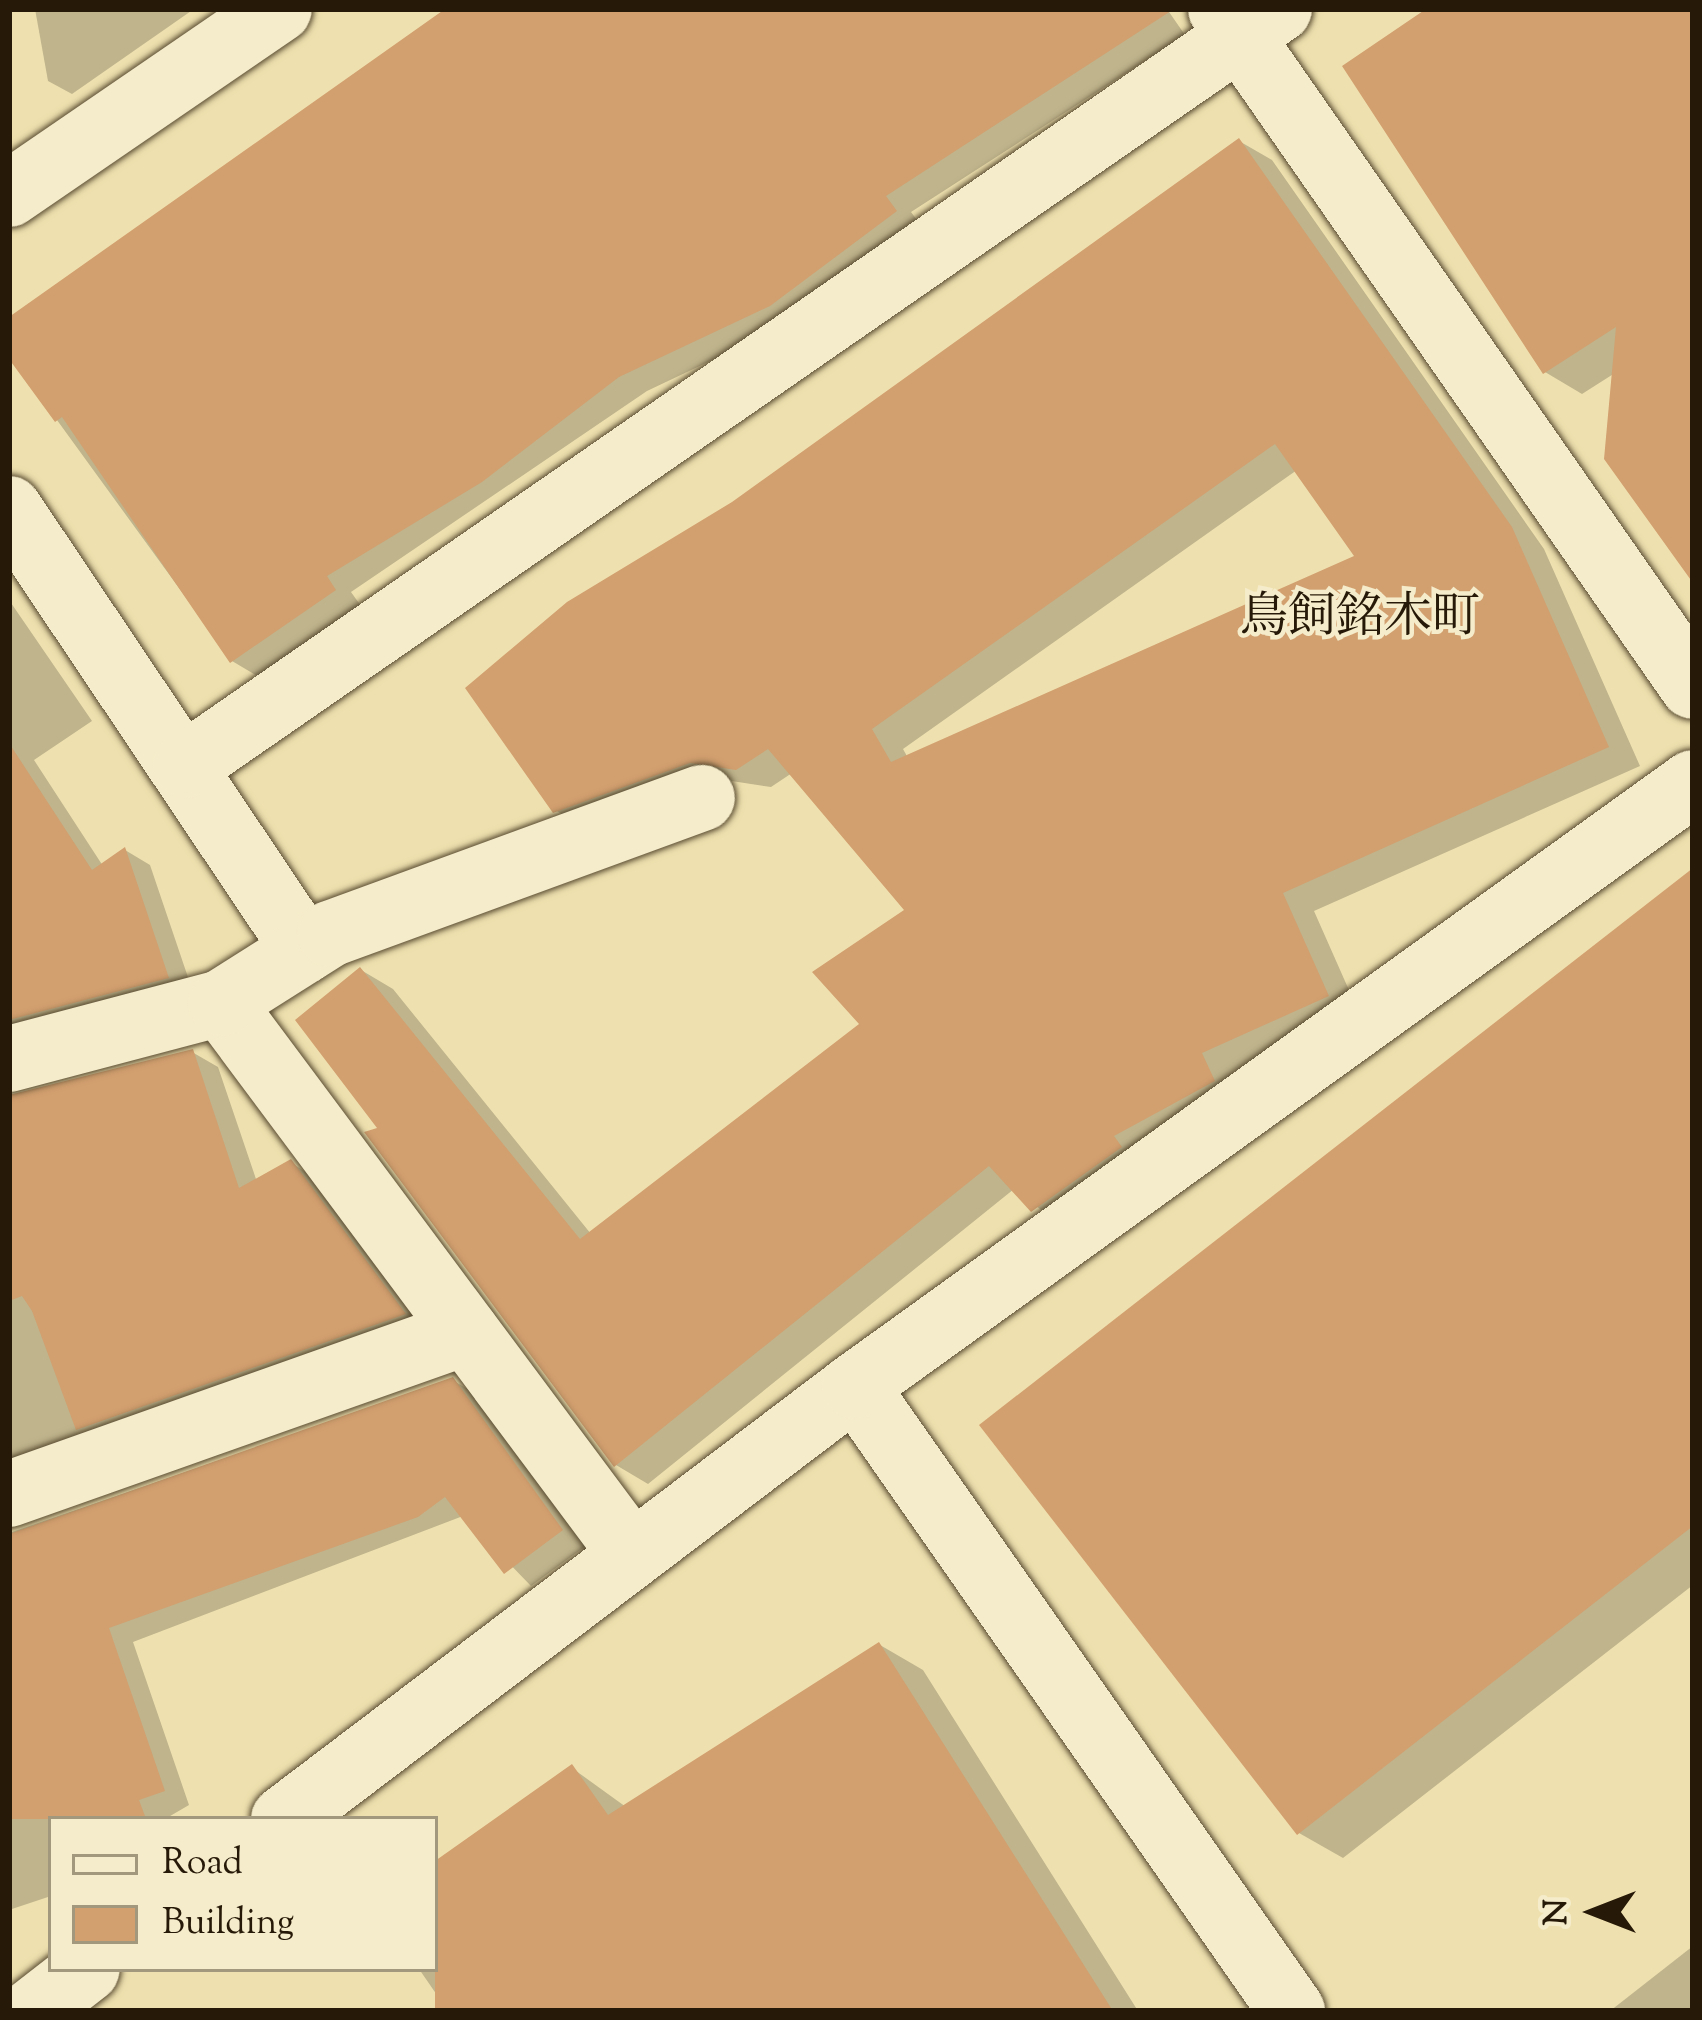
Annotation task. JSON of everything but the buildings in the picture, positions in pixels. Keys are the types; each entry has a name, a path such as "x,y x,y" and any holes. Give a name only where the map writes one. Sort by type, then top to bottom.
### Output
{"street":[{"path":"9,194 279,9"},
{"path":"186,765 1247,18 1693,686"},
{"path":"9,509 186,765 305,950"},
{"path":"288,1816 855,1386 1693,783"},
{"path":"9,1060 221,1003 305,950 702,798"},
{"path":"221,1003 632,1553"},
{"path":"9,1494 466,1332"},
{"path":"855,1386 1292,2011"},
{"path":"32,2011 84,1972"}],"district":[{"name":"鳥飼銘木町","path":"1360,620"}]}
